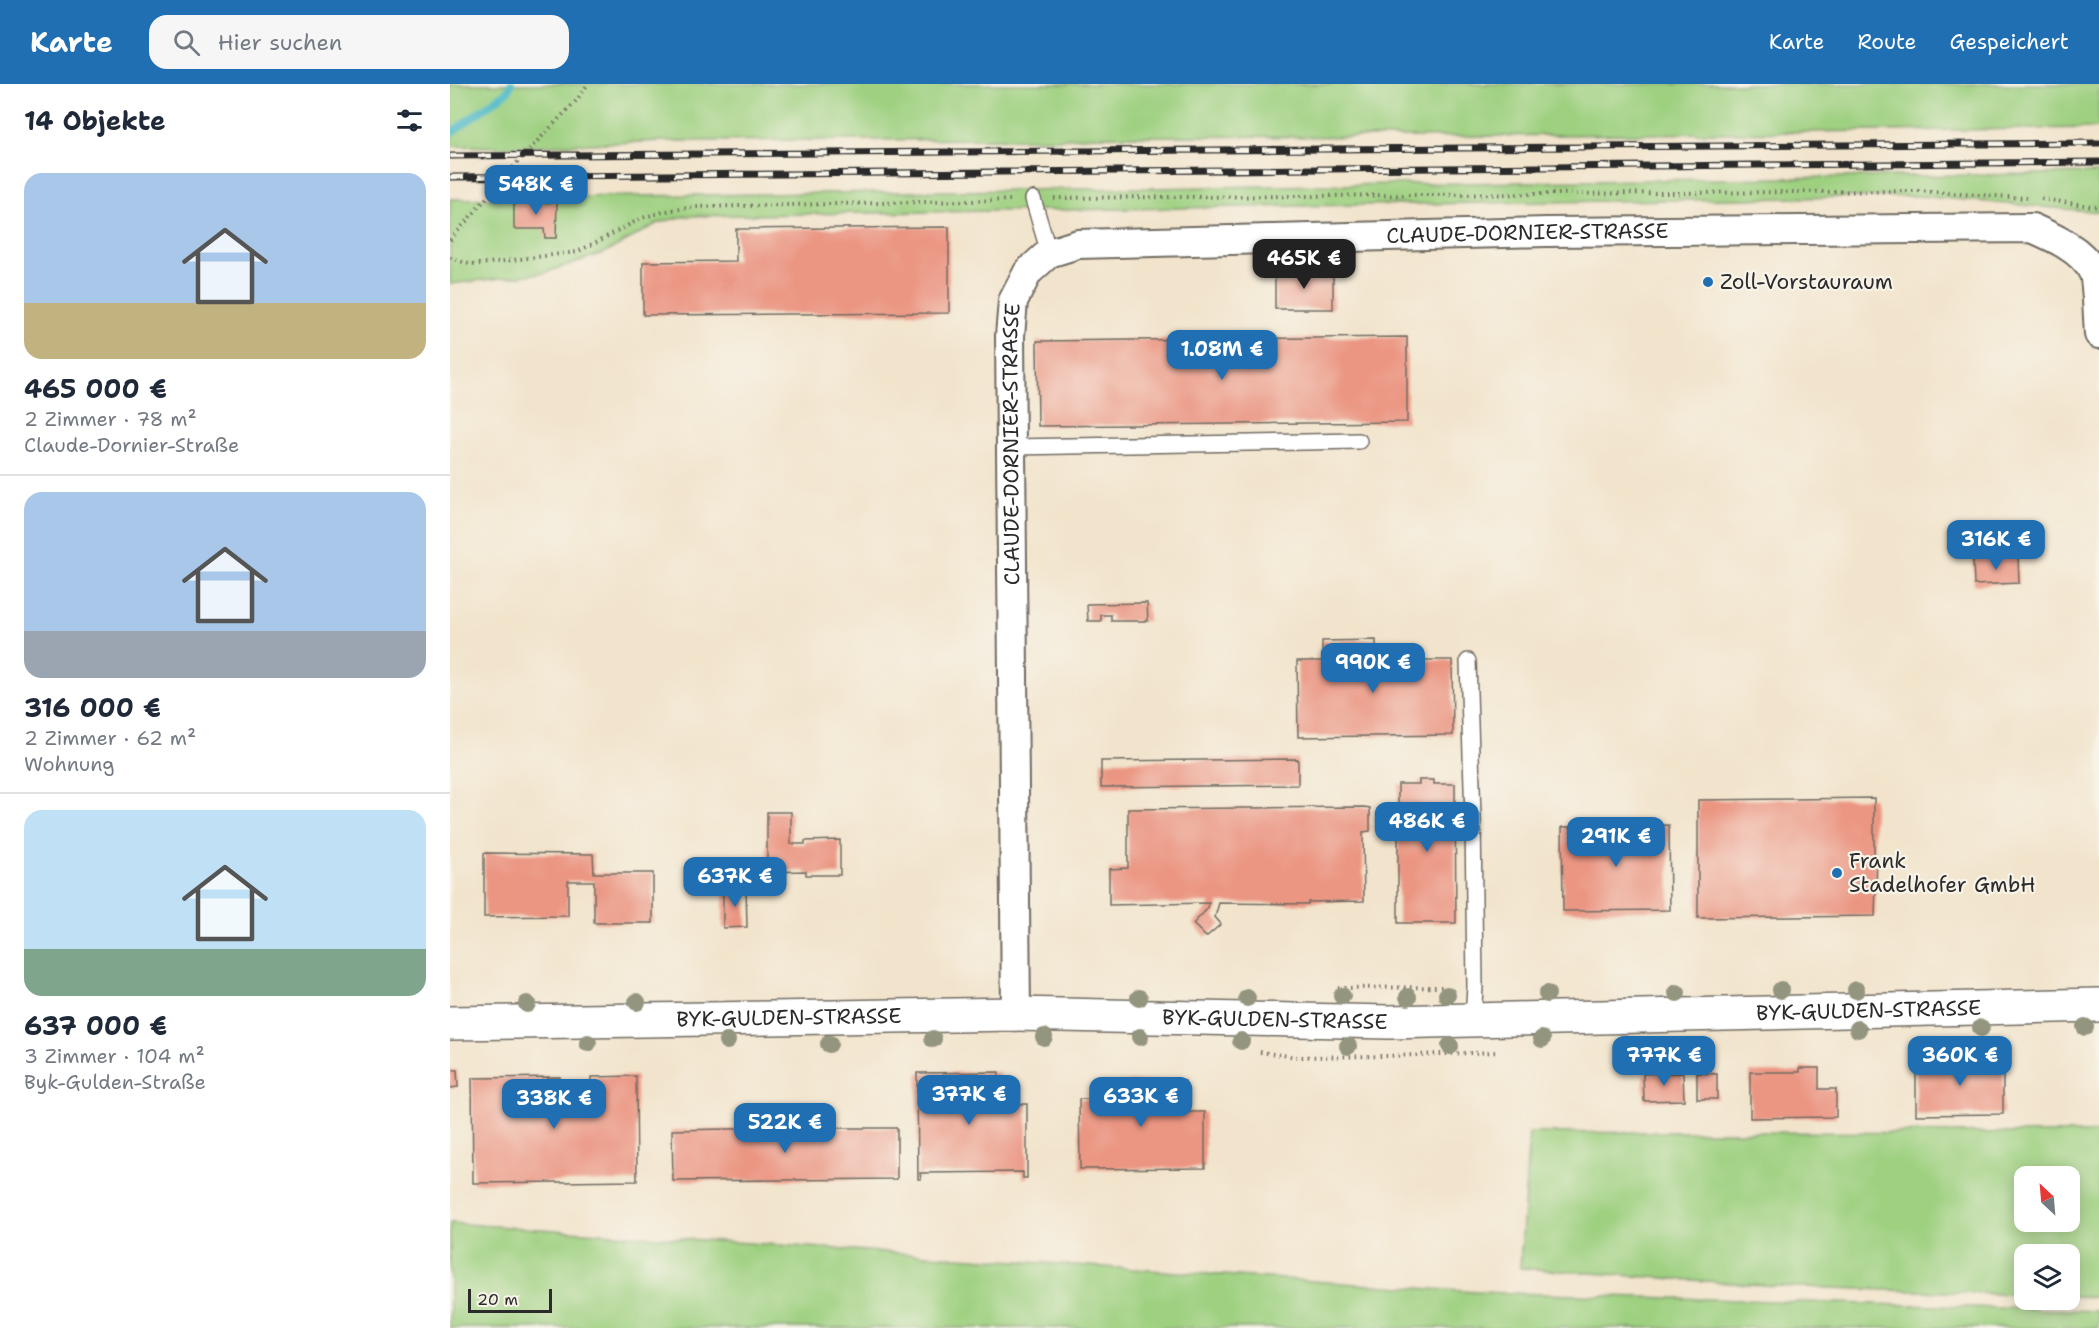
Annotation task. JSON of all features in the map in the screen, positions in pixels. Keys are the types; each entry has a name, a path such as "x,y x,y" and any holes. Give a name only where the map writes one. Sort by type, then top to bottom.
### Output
{"street":[{"name":"CLAUDE-DORNIER-STRASSE","path":"1016,1014 1010,336 1012,301 1028,272 1049,254 1078,244 1547,232 2032,228 2063,241 2079,254 2093,272 2099,334"},
{"name":"BYK-GULDEN-STRASSE","path":"450,1023 1016,1014 1389,1022 2099,1005"}],"lane":[{"path":"1033,200 1049,254"},
{"path":"1011,447 1359,441"},
{"path":"1468,661 1473,817 1475,979 1473,1020"}],"path":[{"path":"450,240 523,156 576,101 588,84"},
{"path":"450,258 472,265 577,252 642,218 666,211 696,207 1033,200 1916,191 2014,196 2099,207"}],"green space":[{"path":"450,84 2099,84 2099,128 1412,137 1095,136 1057,139 664,141 506,147 450,146"},
{"path":"2099,173 2099,212 1921,196 685,216 658,223 606,252 544,273 450,284 450,199"},
{"path":"1529,1133 2099,1133 2099,1297 2080,1296 2080,1244 2014,1244 2014,1295 1777,1286 1520,1268"},
{"path":"450,1223 1476,1292 2099,1311 2099,1328 450,1328"}],"building":[{"path":"545,198 545,203 557,202 556,238 545,238 544,229 514,229 514,202"},
{"path":"949,227 949,313 643,315 643,262 736,261 736,229"},
{"path":"1333,271 1333,309 1275,309 1275,272"},
{"path":"1407,337 1407,422 1038,426 1037,341"},
{"path":"2018,557 2019,583 1974,585 1973,559"},
{"path":"1147,603 1148,621 1111,621 1111,615 1101,615 1101,621 1088,621 1087,604"},
{"path":"1376,640 1376,660 1452,660 1453,735 1298,737 1297,661 1322,661 1322,641"},
{"path":"1298,759 1298,785 1101,787 1101,761"},
{"path":"1419,780 1434,780 1434,784 1455,784 1456,923 1398,923 1398,784 1419,784"},
{"path":"1874,798 1874,857 1877,857 1875,916 1698,918 1698,800"},
{"path":"1370,808 1370,831 1363,832 1364,901 1308,902 1308,904 1219,903 1215,917 1221,924 1206,937 1193,924 1208,908 1209,903 1109,905 1109,869 1128,868 1128,809"},
{"path":"767,812 791,812 791,844 805,844 805,841 840,840 840,875 806,875 806,871 767,872"},
{"path":"1669,825 1670,910 1563,911 1562,827"},
{"path":"484,853 593,854 594,873 653,873 653,923 594,923 594,881 568,881 568,916 484,917"},
{"path":"746,887 747,927 723,928 723,888"},
{"path":"2003,1059 2003,1114 1916,1115 1916,1060"},
{"path":"1800,1068 1819,1068 1819,1089 1836,1089 1836,1117 1750,1118 1750,1072 1800,1072"},
{"path":"450,1070 457,1070 458,1087 450,1088"},
{"path":"999,1072 999,1104 1027,1104 1027,1178 1023,1178 1023,1172 920,1173 921,1179 918,1179 917,1073"},
{"path":"1683,1073 1684,1100 1644,1101 1643,1074"},
{"path":"1697,1073 1717,1074 1717,1099 1697,1099"},
{"path":"636,1076 637,1181 473,1183 472,1078 560,1077 560,1083 591,1083 591,1077"},
{"path":"1185,1081 1185,1112 1205,1112 1205,1168 1080,1169 1079,1099 1104,1099 1104,1082"},
{"path":"897,1128 897,1179 673,1181 672,1130"}],"waterway":[{"path":"452,132 508,91 511,84"}],"railway":[{"path":"450,156 2099,143"},
{"path":"450,177 2099,162"}],"place":[{"name":"Zoll-Vorstauraum","path":"1708,282"},
{"name":"Frank Stadelhofer GmbH","path":"1837,873"}]}
